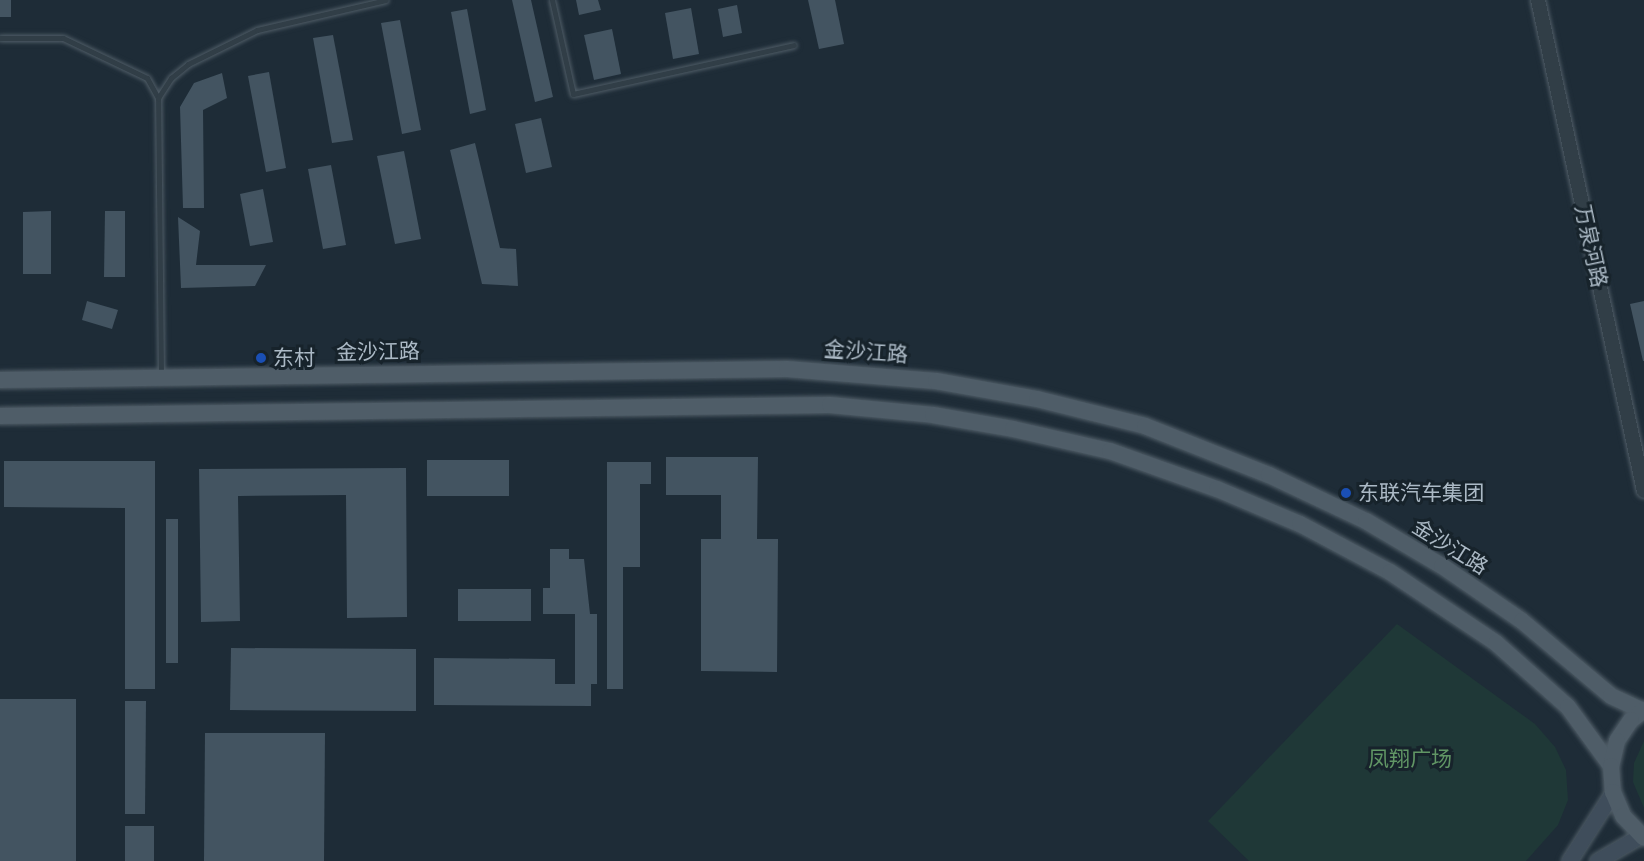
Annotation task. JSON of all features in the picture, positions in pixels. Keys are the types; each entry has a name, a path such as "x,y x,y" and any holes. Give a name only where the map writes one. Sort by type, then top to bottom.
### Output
{"main road":[{"name":"金沙江路","path":"0,380 787,369 936,381 1037,399 1145,426 1269,475 1366,521 1514,615 1611,696 1643,711"},
{"path":"0,416 830,405 933,415 1012,429 1110,451 1217,489 1300,524 1390,572 1504,650 1568,707 1611,766"},
{"path":"1598,861 1642,837 1623,816 1613,792 1611,766 1617,741 1631,720 1643,711"},
{"path":"1569,861 1613,792"}],"street":[{"name":"万泉河路","path":"1538,0 1644,491"}],"lane":[{"path":"158,98 171,78 188,64 257,30 386,0"},
{"path":"552,0 573,94 794,45"},
{"path":"0,38 63,38 147,78 158,98 161,377"}],"green space":[{"name":"凤翔广场","path":"1397,624 1535,724 1555,747 1566,770 1568,800 1558,825 1526,861 1249,861 1208,821"},
{"path":"1644,741 1644,808 1633,782 1634,763"}],"building":[{"path":"0,0 11,0 11,17 0,17"},
{"path":"512,0 531,0 553,97 535,102"},
{"path":"576,0 598,0 601,10 579,15"},
{"path":"808,0 835,0 844,44 819,49"},
{"path":"737,5 742,33 723,37 718,9"},
{"path":"691,8 699,54 673,59 665,13"},
{"path":"467,9 486,110 470,114 451,12"},
{"path":"400,20 421,130 402,134 381,23"},
{"path":"612,29 621,74 594,80 584,35"},
{"path":"333,35 353,140 332,143 313,38"},
{"path":"269,72 286,168 266,172 248,76"},
{"path":"222,73 227,98 203,110 204,208 183,208 180,107 194,83"},
{"path":"541,118 552,167 526,173 515,124"},
{"path":"475,143 500,248 516,249 518,286 482,284 450,150"},
{"path":"404,151 421,239 395,244 377,156"},
{"path":"331,165 346,245 323,249 308,169"},
{"path":"263,189 273,242 250,246 240,194"},
{"path":"51,211 51,274 23,274 23,212"},
{"path":"105,211 125,211 125,277 104,277"},
{"path":"178,217 200,231 196,265 266,265 255,286 181,288"},
{"path":"87,301 118,310 112,329 82,320"},
{"path":"1644,301 1644,361 1643,361 1630,304"},
{"path":"666,457 758,457 757,539 778,539 777,672 701,671 701,539 721,539 721,495 666,495"},
{"path":"427,460 509,460 509,496 427,496"},
{"path":"4,461 155,461 155,689 125,689 125,508 4,507"},
{"path":"607,462 651,462 651,484 640,484 640,567 623,567 623,689 607,689"},
{"path":"406,468 407,617 347,618 346,495 238,496 240,621 201,622 199,469"},
{"path":"166,519 178,519 178,663 166,663"},
{"path":"550,549 569,549 569,559 584,559 590,614 597,614 597,684 591,684 591,706 434,705 434,658 555,659 555,684 575,684 575,614 543,614 543,588 550,588"},
{"path":"458,589 531,589 531,621 458,621"},
{"path":"231,648 416,649 416,711 230,710"},
{"path":"0,699 76,699 76,861 0,861"},
{"path":"125,701 146,701 145,814 125,814"},
{"path":"205,733 325,733 324,861 204,861"},
{"path":"125,826 154,826 154,861 125,861"}],"place":[{"name":"东村","path":"261,358"},
{"name":"东联汽车集团","path":"1346,493"}]}
